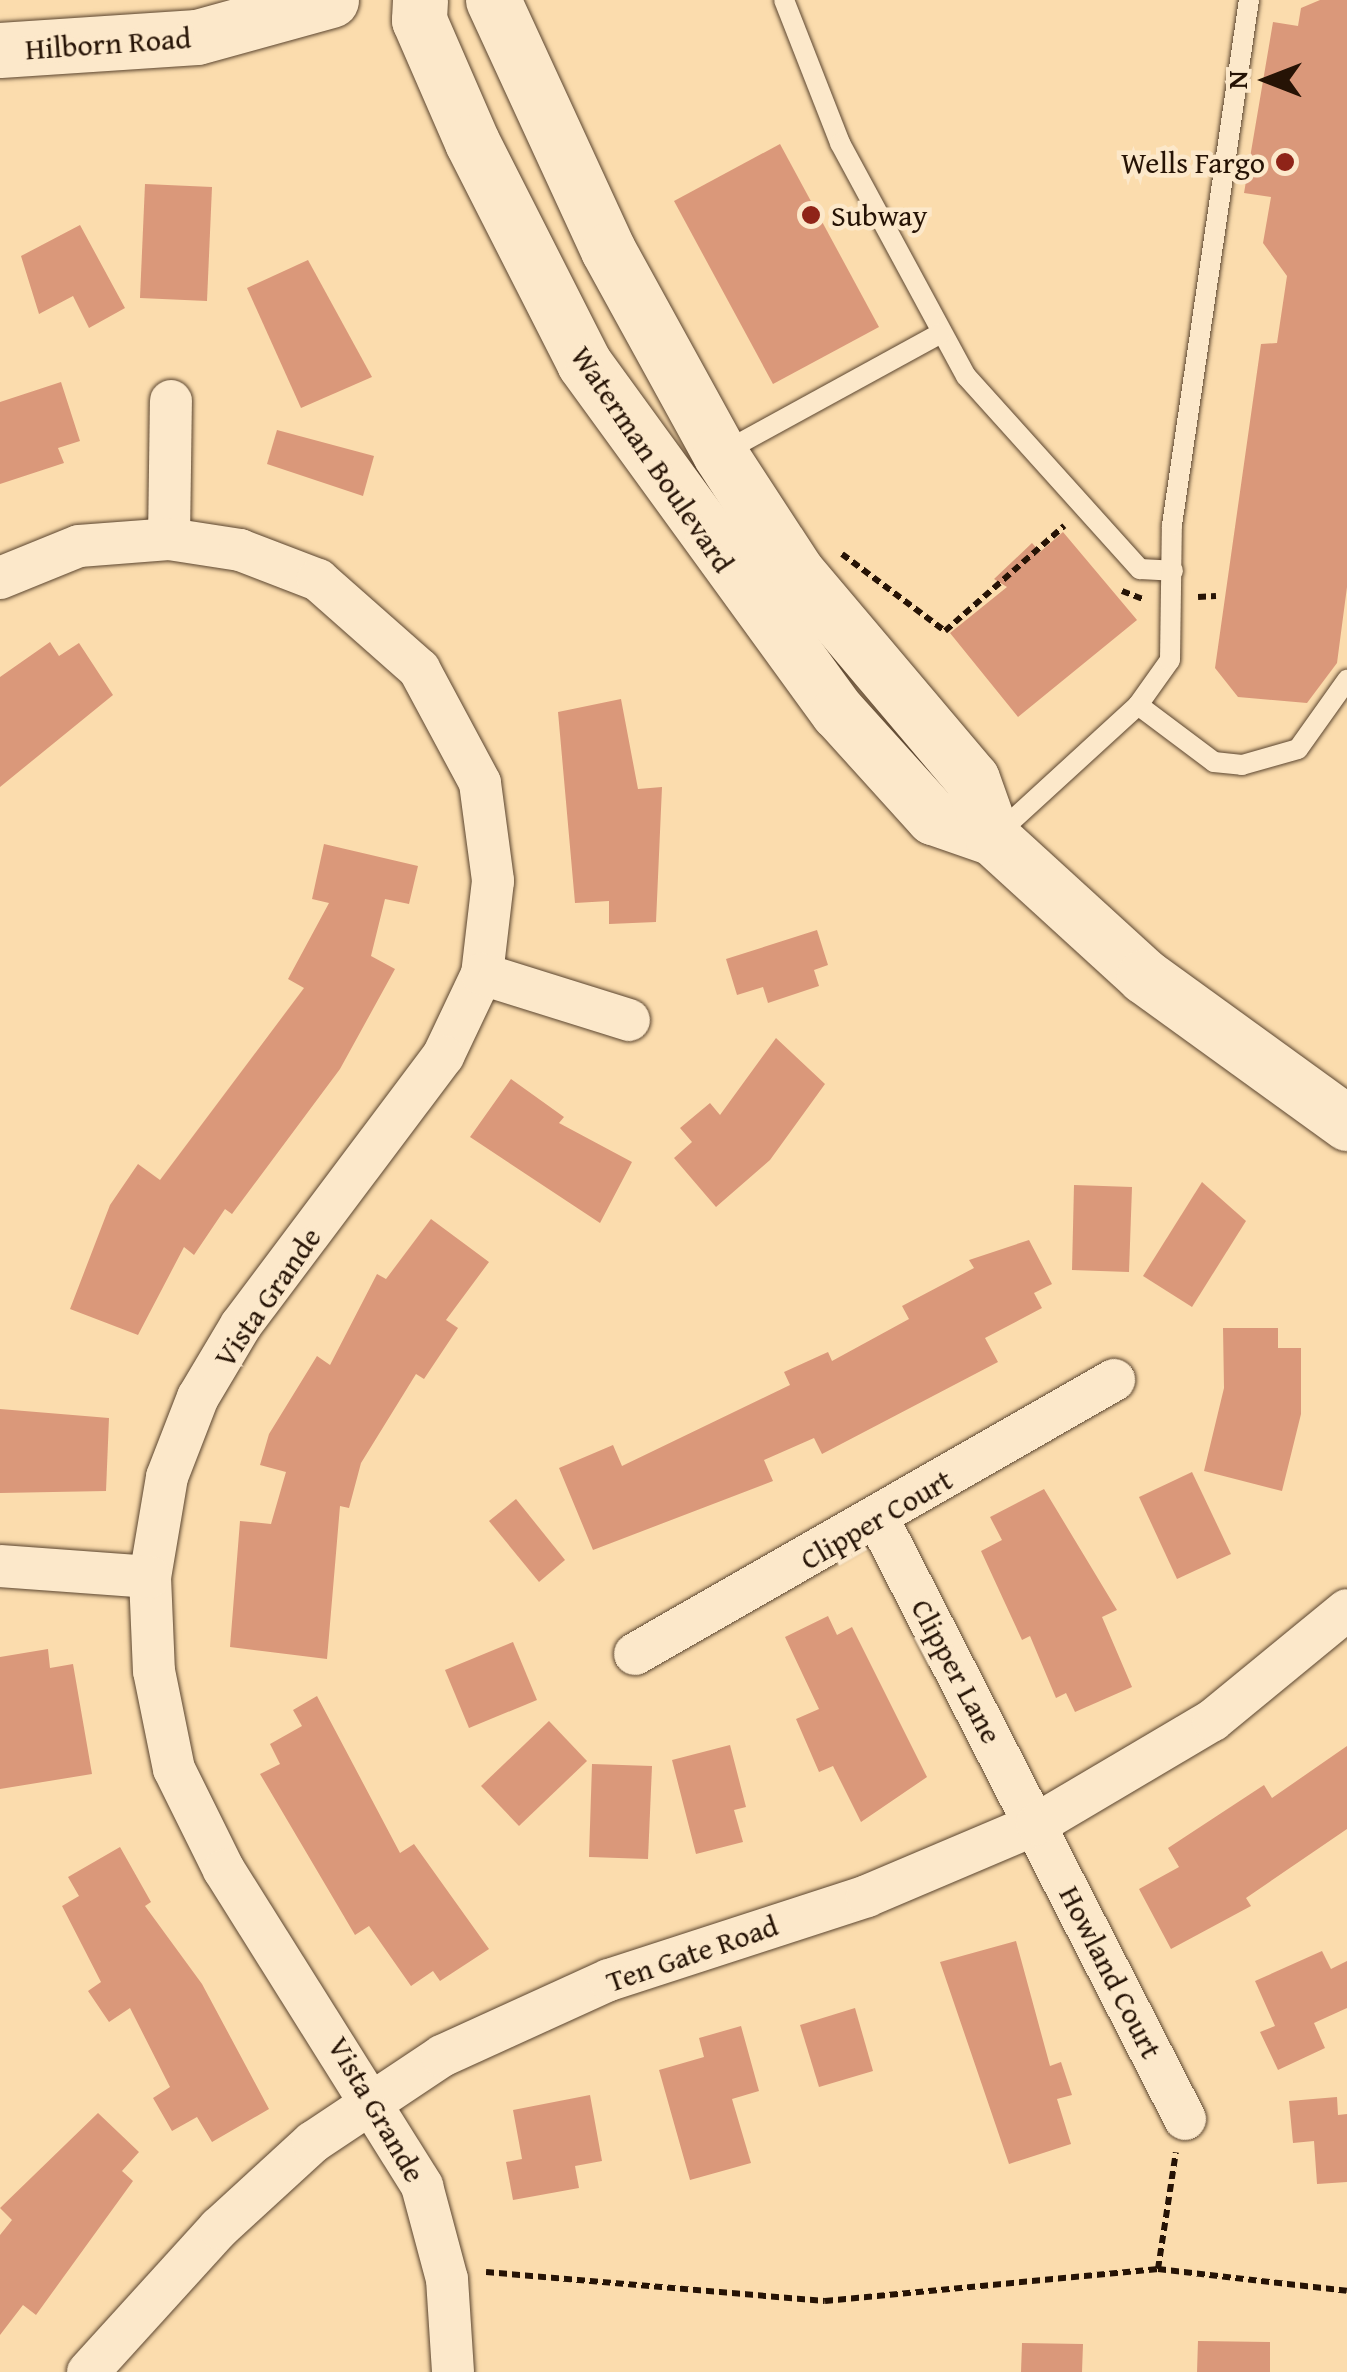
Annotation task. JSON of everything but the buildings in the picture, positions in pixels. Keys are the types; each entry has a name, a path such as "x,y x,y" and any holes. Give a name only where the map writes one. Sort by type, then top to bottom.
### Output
{"main road":[{"name":"Hilborn Road","path":"0,50 181,40 332,0"},
{"name":"Waterman Boulevard","path":"420,0 420,20 534,269 660,479 826,697 933,817 993,838 1144,976 1347,1123"},
{"name":"Waterman Boulevard","path":"493,0 616,266 720,454 798,572 972,779 993,838"}],"street":[{"path":"170,401 170,539"},
{"name":"Vista Grande","path":"0,578 79,546 170,539 240,550 318,580 394,639 444,702 480,783 490,832 482,974 444,1056 241,1325 198,1397 167,1477 150,1577 154,1671 174,1769 224,1870 375,2098 422,2186 447,2278 453,2372"},
{"path":"482,974 628,1020"},
{"name":"Clipper Court","path":"635,1654 1114,1380"},
{"name":"Clipper Lane","path":"878,1518 1037,1824"},
{"path":"0,1566 150,1577"},
{"name":"Ten Gate Road","path":"88,2372 219,2228 375,2098 532,2010 866,1896 1037,1824 1213,1720 1347,1610"},
{"name":"Howland Court","path":"1037,1824 1185,2119"}],"lane":[{"path":"784,0 802,64 966,376 1140,569 1172,571"},
{"path":"993,838 1138,704 1170,660 1172,571 1249,0"},
{"path":"720,454 940,332"},
{"path":"1138,704 1214,762 1242,765 1298,749 1347,680"}],"path":[{"path":"830,559 838,552 858,563 945,630 1064,526 1078,541"},
{"path":"1117,586 1130,601 1216,596"},
{"path":"1158,2269 1164,2195 1185,2119"},
{"path":"486,2272 824,2301 1158,2269 1347,2291"}],"place":[{"name":"Wells Fargo","path":"1285,162"},
{"name":"Subway","path":"811,215"}]}
